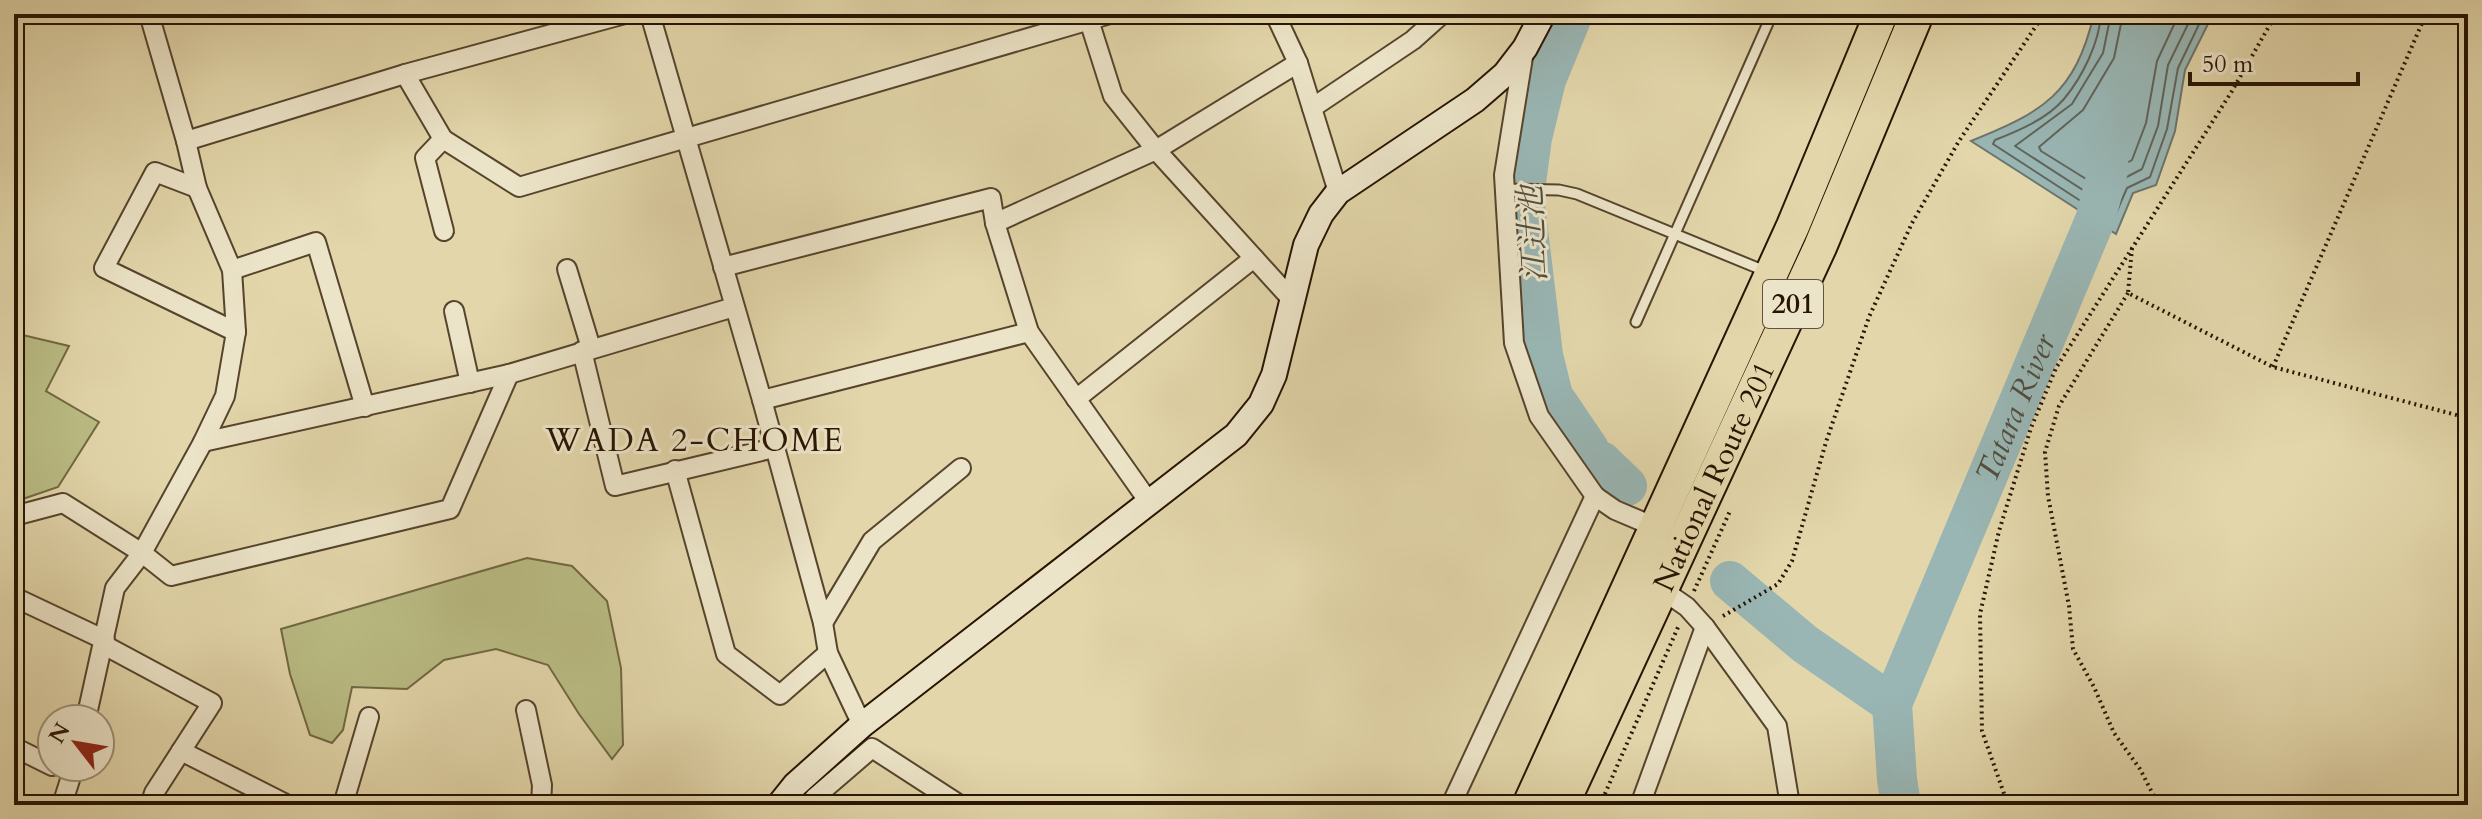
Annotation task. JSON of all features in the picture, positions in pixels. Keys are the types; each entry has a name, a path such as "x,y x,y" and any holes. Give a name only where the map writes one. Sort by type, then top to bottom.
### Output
{"highway":[{"name":"National Route 201","path":"1529,805 1771,274 1881,14"},
{"name":"National Route 201","path":"1562,805 1820,247 1917,14"},
{"name":"201","path":"1509,805 1528,766 1599,650"},
{"name":"201","path":"1580,805 1602,756 1614,687"}],"street":[{"path":"90,703 115,588 142,553 225,396 236,332 232,270 197,188 149,14"},
{"path":"186,141 405,74 625,14"},
{"path":"650,14 762,400 823,623 828,653 862,725"},
{"path":"405,74 443,139 519,187 1088,17 1110,14"},
{"path":"1275,14 1298,63 1338,192"},
{"path":"1312,108 1413,40 1442,14"},
{"path":"811,796 862,725 1236,435 1261,404 1274,375 1306,245 1321,214 1338,192 1475,100 1505,74 1525,48 1543,14"},
{"path":"1088,17 1113,96 1156,150 1293,301"},
{"path":"1525,48 1504,175 1514,343 1539,416 1595,496 1615,510 1655,527"},
{"path":"995,223 1156,150 1298,63"},
{"path":"443,139 425,158 444,231"},
{"path":"197,188 155,172 104,268 236,332"},
{"path":"723,267 991,198 995,223 1029,332 1149,502"},
{"path":"232,270 316,242 365,407"},
{"path":"1076,399 1254,258"},
{"path":"567,269 615,486 774,448"},
{"path":"203,442 509,374 734,307"},
{"path":"454,311 470,383"},
{"path":"762,400 1029,332"},
{"path":"14,516 63,503 142,553 171,576 450,509 509,374"},
{"path":"823,623 872,541 961,468"},
{"path":"675,470 726,654 780,695 828,653"},
{"path":"1451,805 1595,496"},
{"path":"1661,589 1687,607 1705,627 1777,726 1790,805"},
{"path":"14,597 104,642 212,703 154,793 150,805"},
{"path":"1640,805 1705,627"},
{"path":"526,710 542,785 541,805"},
{"path":"343,805 369,717"},
{"path":"14,747 36,758"},
{"path":"779,805 811,796 872,748 960,805"},
{"path":"181,751 288,805"},
{"path":"62,805 69,783"}],"lane":[{"path":"1636,322 1772,14"},
{"path":"1504,189 1559,190 1577,194 1771,274"}],"path":[{"path":"1705,627 1778,584 1792,561 1826,442 1869,317 1912,223 1959,141 2044,14"},
{"path":"2008,805 1982,731 1980,614 1999,531 2031,428 2056,368 2232,91 2276,14"},
{"path":"2273,367 2426,14"},
{"path":"2132,246 2128,293 2059,406 2045,452 2048,496 2067,592 2073,649 2114,733 2160,804"},
{"path":"2128,293 2273,367 2468,418"},
{"path":"2114,805 2139,799 2160,804"}],"green space":[{"path":"14,333 69,346 46,391 99,422 58,487 14,502"},
{"path":"527,558 572,566 607,601 621,668 623,745 612,759 548,665 496,649 444,660 407,689 352,687 343,730 332,743 310,735 290,674 281,629"}],"water":[{"path":"2094,14 2213,14 2185,70 2175,131 2156,185 2133,193 2116,234 1971,141 2018,120 2052,97 2077,64"}],"waterway":[{"name":"江辻池","path":"1573,14 1546,80 1532,138 1524,197 1543,355 1553,396 1589,449"},
{"name":"Tatara River","path":"1901,805 1892,704 2095,220 2109,167"},
{"name":"江辻池","path":"1601,461 1627,486"},
{"name":"江辻池","path":"1730,581 1805,644 1892,704"}],"district":[{"name":"WADA 2-CHOME","path":"695,441"}]}
